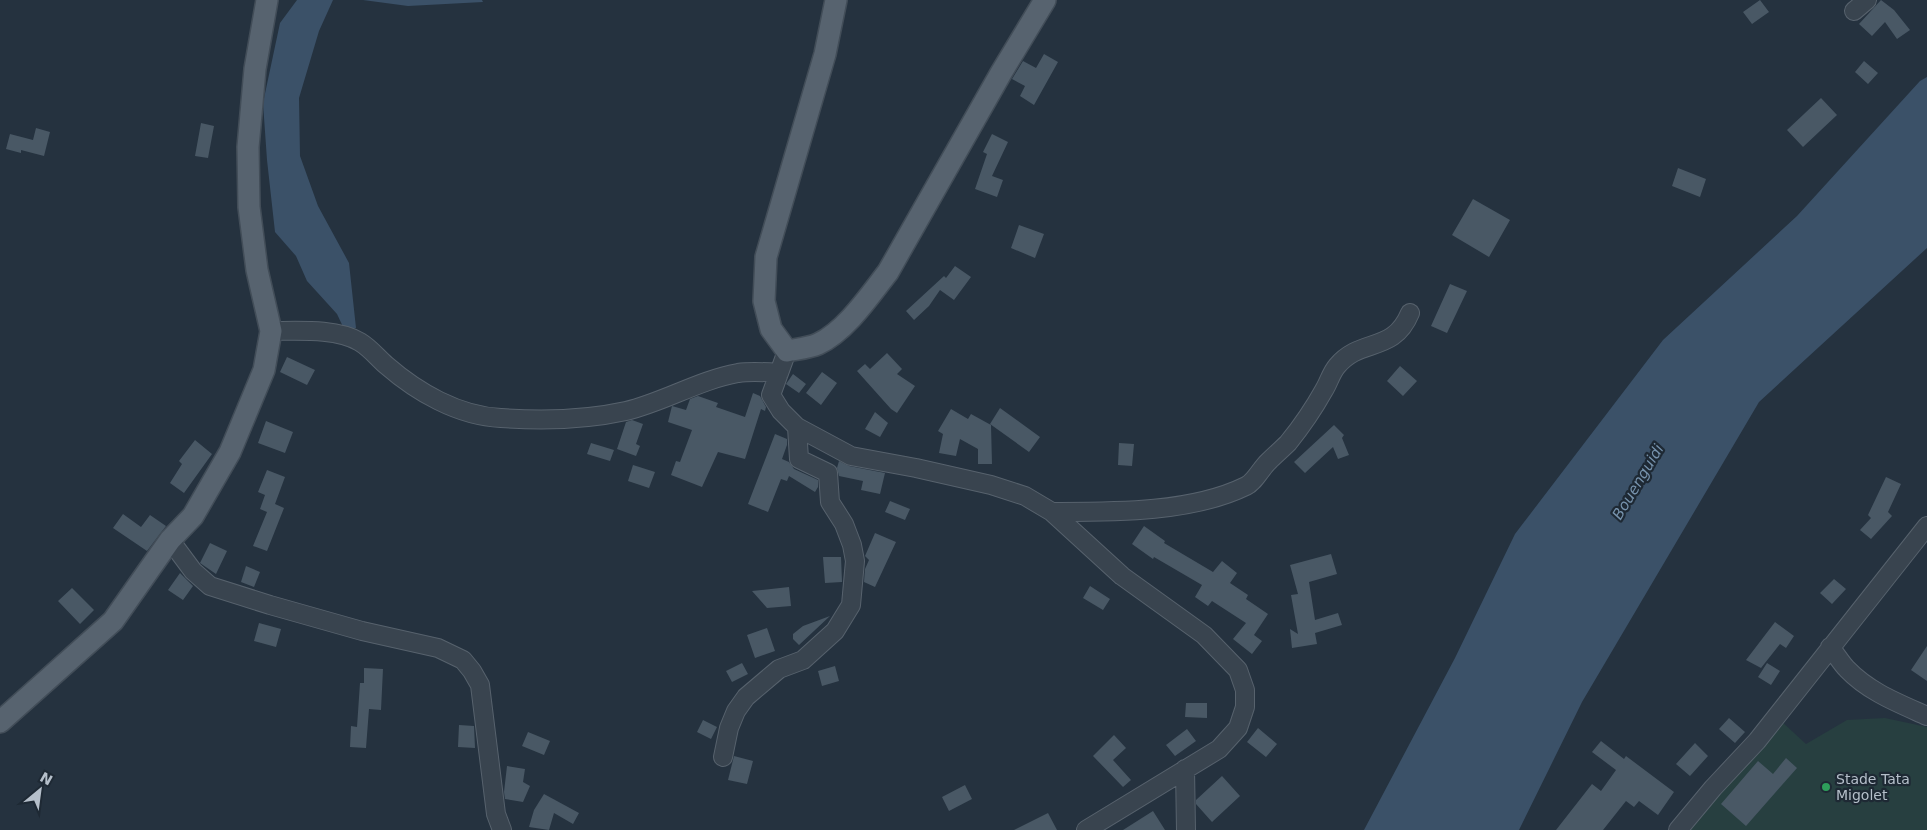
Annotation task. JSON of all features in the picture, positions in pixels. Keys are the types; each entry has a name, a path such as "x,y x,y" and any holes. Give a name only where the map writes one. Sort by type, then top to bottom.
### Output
{"main road":[{"path":"0,722 113,621 170,540 193,516 230,452 264,370 271,331 257,270 249,207 248,146 254,69 267,0"},
{"path":"836,0 825,54 766,257 764,301 771,329 787,351 818,344 839,329 867,300 888,272 1001,73 1045,0"}],"street":[{"path":"1052,512 1112,512 1168,506 1208,500 1248,486 1268,462 1287,444 1324,391 1336,367 1353,353 1388,340 1400,332 1410,313"},
{"path":"271,331 300,331 347,336 360,342 386,365 432,397 470,413 500,418 573,419 600,415 627,410 738,373 760,371 779,373"},
{"path":"787,351 771,395 781,411 797,427 851,456 992,485 1025,496 1052,512 1122,576 1204,635 1238,670 1245,690 1245,707 1238,728 1219,749 1086,830"},
{"path":"723,757 736,711 746,697 779,669 803,660 835,631 851,605 855,561 852,545 844,524 830,502 828,473 799,459 797,427"},
{"path":"1678,830 1713,788 1757,741 1927,526"},
{"path":"170,540 194,571 210,586 362,631 438,648 463,660 480,685 496,814 502,830"},
{"path":"1830,647 1846,669 1865,685 1882,696 1927,716"},
{"path":"1185,769 1186,830"}],"green space":[{"name":"Stade Tata Migolet","path":"1885,718 1927,727 1927,830 1689,830 1781,721 1806,744 1847,720"}],"water":[{"path":"297,0 333,0 319,31 299,98 300,156 318,206 349,263 356,328 345,331 337,314 307,281 296,256 275,232 263,103 280,23"},
{"path":"363,0 482,0 483,2 408,6"},
{"name":"Bouenguidi","path":"1927,77 1927,248 1759,402 1582,702 1519,830 1364,830 1455,658 1515,534 1663,340 1797,216 1920,81"}],"building":[{"path":"1760,0 1769,12 1752,24 1743,12"},
{"path":"1881,0 1894,10 1910,30 1897,39 1885,22 1872,36 1859,24"},
{"path":"1044,54 1058,62 1034,105 1020,96 1025,86 1012,79 1023,61 1036,68"},
{"path":"1864,61 1878,73 1868,84 1855,72"},
{"path":"1821,98 1837,115 1803,147 1787,130"},
{"path":"201,123 214,126 208,158 195,156"},
{"path":"36,128 50,132 44,156 21,150 21,153 6,149 10,134 33,140"},
{"path":"992,134 1008,142 992,176 1003,180 997,197 975,189 987,154 983,152"},
{"path":"1678,168 1706,179 1700,197 1672,186"},
{"path":"1473,199 1510,220 1489,257 1452,235"},
{"path":"1019,225 1044,234 1035,258 1011,248"},
{"path":"955,266 971,277 954,300 940,290 929,306 914,320 906,311 944,276 946,278"},
{"path":"1450,284 1467,291 1447,333 1431,326"},
{"path":"887,353 902,369 897,374 915,386 897,413 891,409 857,371 865,364 870,369"},
{"path":"287,357 315,370 307,385 280,372"},
{"path":"1400,366 1417,381 1403,396 1387,381"},
{"path":"822,372 837,383 821,405 806,393"},
{"path":"793,374 806,384 799,393 786,384"},
{"path":"753,393 760,396 766,407 765,411 761,409 745,459 718,452 702,487 671,475 676,461 680,462 692,430 668,422 672,406 686,410 690,399 698,396 718,403 716,407 745,417"},
{"path":"1000,408 1040,437 1029,452 990,424"},
{"path":"951,409 968,419 971,414 991,425 992,464 978,464 978,449 960,439 956,456 939,453 943,434 938,431"},
{"path":"875,412 888,423 880,437 865,429"},
{"path":"632,420 643,424 636,444 640,446 636,456 617,449 626,422"},
{"path":"266,421 293,432 285,453 258,443"},
{"path":"1334,425 1344,435 1342,438 1349,455 1338,459 1333,447 1305,473 1294,462"},
{"path":"775,434 787,439 782,459 789,462 794,469 818,480 818,487 815,492 789,476 787,481 781,479 768,512 748,504"},
{"path":"195,440 212,454 184,493 170,483 182,464 179,461"},
{"path":"591,443 614,450 610,461 587,454"},
{"path":"1119,443 1134,444 1132,466 1118,465"},
{"path":"839,461 849,466 885,473 880,494 861,490 863,481 839,476 837,468"},
{"path":"633,465 655,472 649,488 628,481"},
{"path":"267,470 285,477 275,504 284,508 267,551 253,546 267,512 260,509 265,495 258,492"},
{"path":"1886,477 1901,484 1888,512 1892,516 1871,539 1860,530 1871,518 1868,515"},
{"path":"890,501 910,509 905,520 885,512"},
{"path":"123,514 141,527 150,515 166,526 147,551 113,528"},
{"path":"1144,526 1165,541 1164,543 1213,572 1222,561 1237,573 1230,583 1248,595 1246,599 1268,614 1254,635 1262,641 1252,654 1233,639 1246,623 1212,601 1208,606 1195,597 1202,585 1154,557 1153,559 1132,544"},
{"path":"875,533 896,542 875,587 864,582 865,569 869,560 865,556"},
{"path":"210,543 227,551 216,574 200,563"},
{"path":"1331,554 1337,574 1309,582 1315,620 1338,613 1342,625 1315,633 1317,644 1292,648 1290,629 1298,634 1291,595 1298,594 1290,565"},
{"path":"823,557 841,557 842,582 825,583"},
{"path":"246,566 260,572 254,587 241,582"},
{"path":"180,573 193,586 183,600 168,590"},
{"path":"1834,579 1846,589 1832,604 1820,593"},
{"path":"1090,586 1110,599 1103,610 1083,598"},
{"path":"789,587 791,606 767,608 752,591"},
{"path":"72,588 94,610 80,624 58,601"},
{"path":"830,616 799,645 793,639 793,634 803,626"},
{"path":"1775,622 1794,636 1786,648 1780,644 1761,668 1746,660"},
{"path":"259,623 281,629 276,647 254,641"},
{"path":"767,628 775,651 755,658 747,635"},
{"path":"1927,646 1927,681 1911,670"},
{"path":"742,663 748,674 732,682 726,671"},
{"path":"1767,663 1780,671 1771,685 1758,677"},
{"path":"835,666 839,681 822,686 818,671"},
{"path":"364,668 383,669 381,710 369,709 366,748 350,747 351,726 357,727 360,683 364,683"},
{"path":"1186,703 1207,703 1207,718 1185,717"},
{"path":"1729,718 1745,732 1735,743 1719,729"},
{"path":"703,720 717,727 711,739 697,732"},
{"path":"459,725 474,726 475,748 458,747"},
{"path":"1258,728 1277,744 1266,757 1247,742"},
{"path":"1187,729 1196,741 1175,756 1166,745"},
{"path":"528,732 550,741 544,755 522,746"},
{"path":"1114,735 1126,748 1113,760 1131,780 1123,787 1093,756"},
{"path":"1601,741 1624,759 1626,756 1674,792 1658,815 1639,801 1634,807 1626,801 1603,830 1556,830 1592,784 1601,791 1616,770 1592,752"},
{"path":"1695,743 1708,756 1690,776 1676,764"},
{"path":"734,756 753,761 747,784 728,780"},
{"path":"1786,758 1797,768 1746,826 1721,804 1758,761 1773,774"},
{"path":"507,766 525,769 523,782 530,786 523,802 505,799"},
{"path":"1222,776 1240,796 1212,822 1196,804 1196,800"},
{"path":"965,785 972,799 949,811 942,797"},
{"path":"544,794 579,813 573,824 554,813 549,830 529,827 534,810"},
{"path":"1153,811 1165,830 1123,830"},
{"path":"1048,813 1057,830 1014,830"}],"place":[{"name":"Stade Tata Migolet","path":"1826,787"}]}
